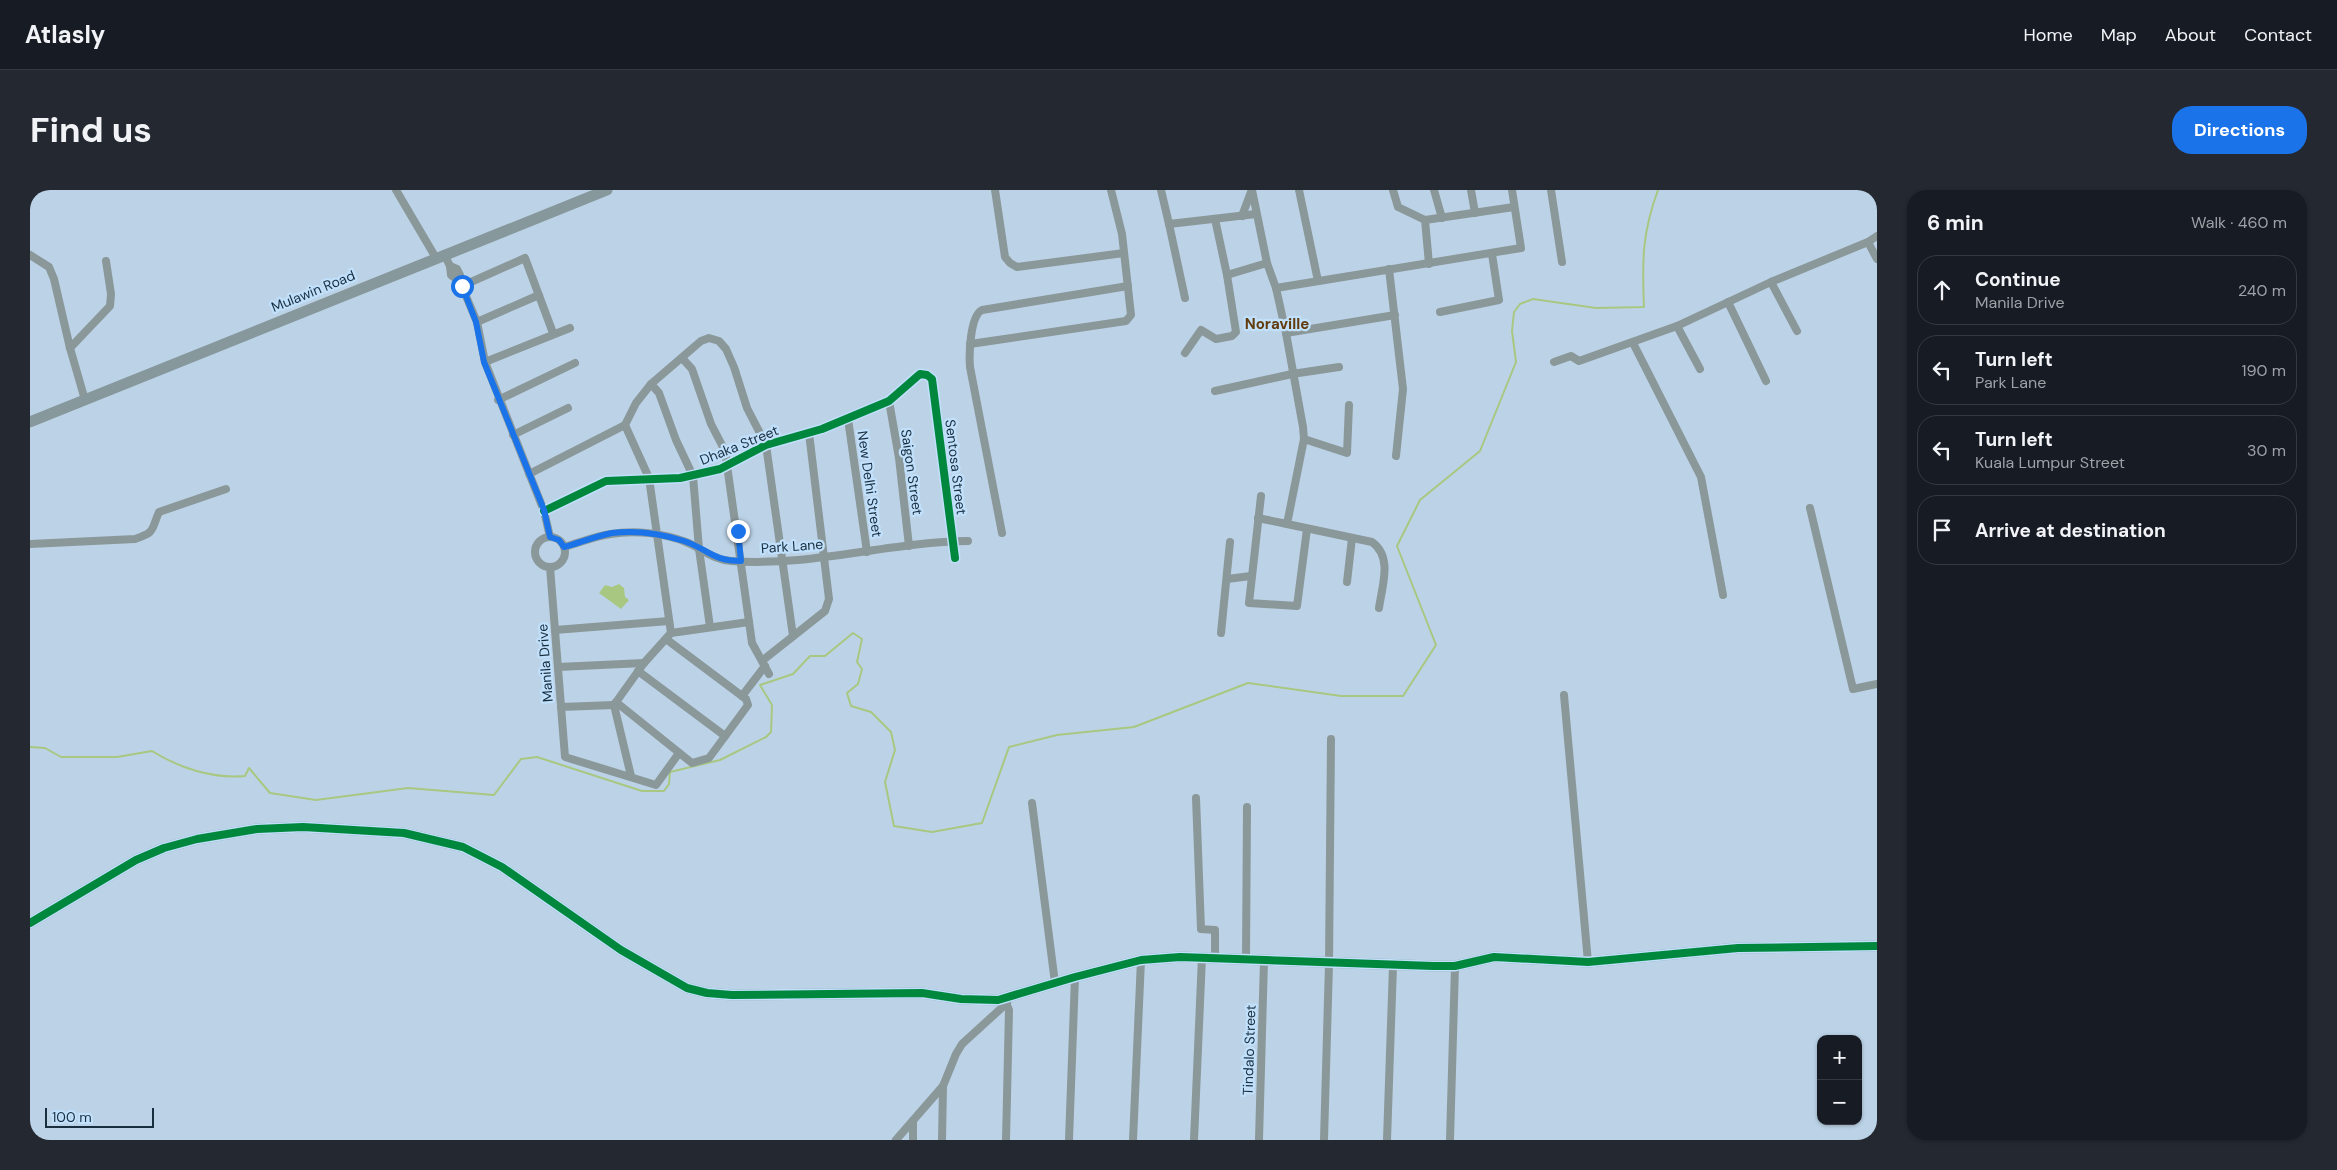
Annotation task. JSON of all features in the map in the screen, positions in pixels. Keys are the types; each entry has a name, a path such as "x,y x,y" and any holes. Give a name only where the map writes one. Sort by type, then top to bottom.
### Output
{"street":[{"path":"396,190 440,256 456,269 476,322 484,362 544,510 550,537"},
{"name":"Mulawin Road","path":"30,422 607,190"},
{"path":"995,190 1005,257 1010,264 1017,267 1124,253"},
{"path":"970,344 1126,321 1131,315 1128,286 1122,234 1111,190"},
{"path":"1162,190 1184,298"},
{"path":"1242,216 1252,190 1267,263 1276,288 1286,332 1292,374 1304,428 1304,439 1287,524"},
{"path":"1299,190 1318,280"},
{"path":"1393,190 1398,206 1424,220 1514,207"},
{"path":"1434,190 1442,218"},
{"path":"1471,190 1474,213"},
{"path":"1276,288 1521,248 1512,190"},
{"path":"1551,190 1562,262"},
{"path":"1169,224 1256,214"},
{"path":"1185,354 1201,330 1216,339 1232,336 1236,332 1227,275 1215,219"},
{"path":"1424,220 1429,264"},
{"path":"1554,362 1570,356 1579,361 1677,326 1772,282 1868,242 1877,236"},
{"path":"1868,242 1877,259"},
{"path":"1440,312 1499,300 1492,254"},
{"path":"30,255 49,268 54,279 70,348 85,400"},
{"path":"461,284 525,258 554,333"},
{"path":"70,348 110,306 111,294 106,261"},
{"path":"1227,275 1267,263"},
{"path":"1389,269 1403,389 1396,456"},
{"path":"1772,282 1797,331"},
{"path":"1002,533 970,367 970,344 975,317 982,310 1128,286"},
{"path":"476,322 539,295"},
{"path":"1728,302 1766,380"},
{"path":"1286,332 1395,314"},
{"path":"1677,326 1700,369"},
{"path":"484,362 570,328"},
{"path":"529,474 625,424 636,403 651,384 700,341 709,338 719,341 726,349 734,367 746,408 766,445 793,636"},
{"path":"1633,343 1702,477 1723,595"},
{"path":"682,358 692,369 696,377 711,424 721,441 729,464 752,643 769,674"},
{"path":"498,400 575,363"},
{"path":"1216,391 1292,374 1339,367"},
{"name":"Dhaka Street","path":"544,510 606,481 680,478 720,469 766,445 809,434 889,401 920,374 927,375 932,380"},
{"name":"Sentosa Street","path":"932,380 955,558"},
{"path":"651,384 659,393 676,440 694,476 699,549 710,627"},
{"name":"Saigon Street","path":"889,401 899,458 909,546"},
{"path":"1347,454 1349,405"},
{"path":"513,435 568,408"},
{"name":"New Delhi Street","path":"848,419 867,552"},
{"path":"625,424 649,478 670,621 668,636 644,663 615,703 631,776 656,785 679,753"},
{"path":"742,696 764,663 793,636 825,612 828,606 829,599 809,434"},
{"path":"1304,439 1356,456"},
{"path":"30,544 135,539 150,534 154,529 159,512 226,489"},
{"path":"1261,496 1249,603 1297,606 1307,529"},
{"path":"1810,508 1853,689 1877,684"},
{"path":"1258,518 1372,542 1383,555 1385,569 1379,608"},
{"name":"Park Lane","path":"564,547 612,533 658,534 686,542 712,556 729,561 781,561 953,541 968,541"},
{"path":"550,537 559,540 564,547 562,560 550,566 541,564 535,552 541,540 550,537"},
{"path":"1348,582 1352,538"},
{"path":"1222,633 1230,542"},
{"name":"Manila Drive","path":"550,566 564,757 631,776"},
{"path":"1226,579 1251,576"},
{"path":"555,630 670,621"},
{"path":"668,636 710,627 749,622"},
{"path":"561,707 615,703 692,762 709,758 748,705 746,698 668,636"},
{"path":"558,667 644,663"},
{"path":"638,671 726,736"},
{"path":"1564,695 1588,962"},
{"path":"1324,1140 1330,964 1331,739"},
{"path":"1196,798 1201,929 1216,930 1216,957"},
{"path":"1032,803 1055,983"},
{"path":"1246,958 1247,807"},
{"path":"30,923 136,860 164,848 198,839 258,829 303,827 355,828 404,833 463,847 502,867 621,950 687,988 732,995 922,994 1006,1001 1074,977 1141,960 1202,957 1330,964 1455,966 1494,957 1588,962 1738,948 1877,946"},
{"path":"1194,1140 1202,957"},
{"path":"1133,1140 1141,960"},
{"name":"Tindalo Street","path":"1259,1140 1264,960"},
{"path":"1387,1140 1393,966"},
{"path":"1450,1140 1455,966"},
{"path":"1069,1140 1074,977"},
{"path":"896,1140 943,1086 962,1044 1006,1001"},
{"path":"1006,1001 1006,1140"},
{"path":"942,1140 943,1086"},
{"path":"913,1121 913,1140"}],"shaded area":[{"path":"619,584 624,588 625,597 629,600 621,609 599,593 605,585 612,587"}],"waterway":[{"path":"30,747 45,748 61,757 117,757 152,751 185,767 221,776 245,776 249,768 270,793 316,800 408,788 494,795 521,759 537,757 642,791 664,791 669,784 670,772 720,760 766,737 771,732 772,705 760,685 793,674 810,656 825,656 853,633 862,639 857,662 862,669 858,684 847,693 851,706 871,712 891,732 895,750 885,782 894,826 932,832 982,823 1009,747 1057,735 1134,727 1248,683 1341,696 1403,696 1436,645 1397,546 1420,500 1480,451 1516,362 1512,331 1514,312 1520,304 1533,299 1596,308 1644,307 1644,248 1649,220 1658,190"}],"cycle path":[{"path":"544,511 606,481 680,478 720,469 766,445 822,429 889,401 920,374 927,375 932,379 955,558"},
{"path":"30,923 136,860 164,848 197,839 257,829 303,827 404,833 463,847 502,867 621,950 687,988 707,993 732,995 922,993 961,999 998,1000 1141,960 1180,957 1455,966 1494,957 1588,962 1738,948 1877,946"}],"district":[{"name":"Noraville","path":"1277,324"}],"route":[{"path":"462,286 476,322 484,362 544,510 550,537 559,540 564,547 612,533 658,534 686,542 712,556 729,561 741,561 738,531"}]}
